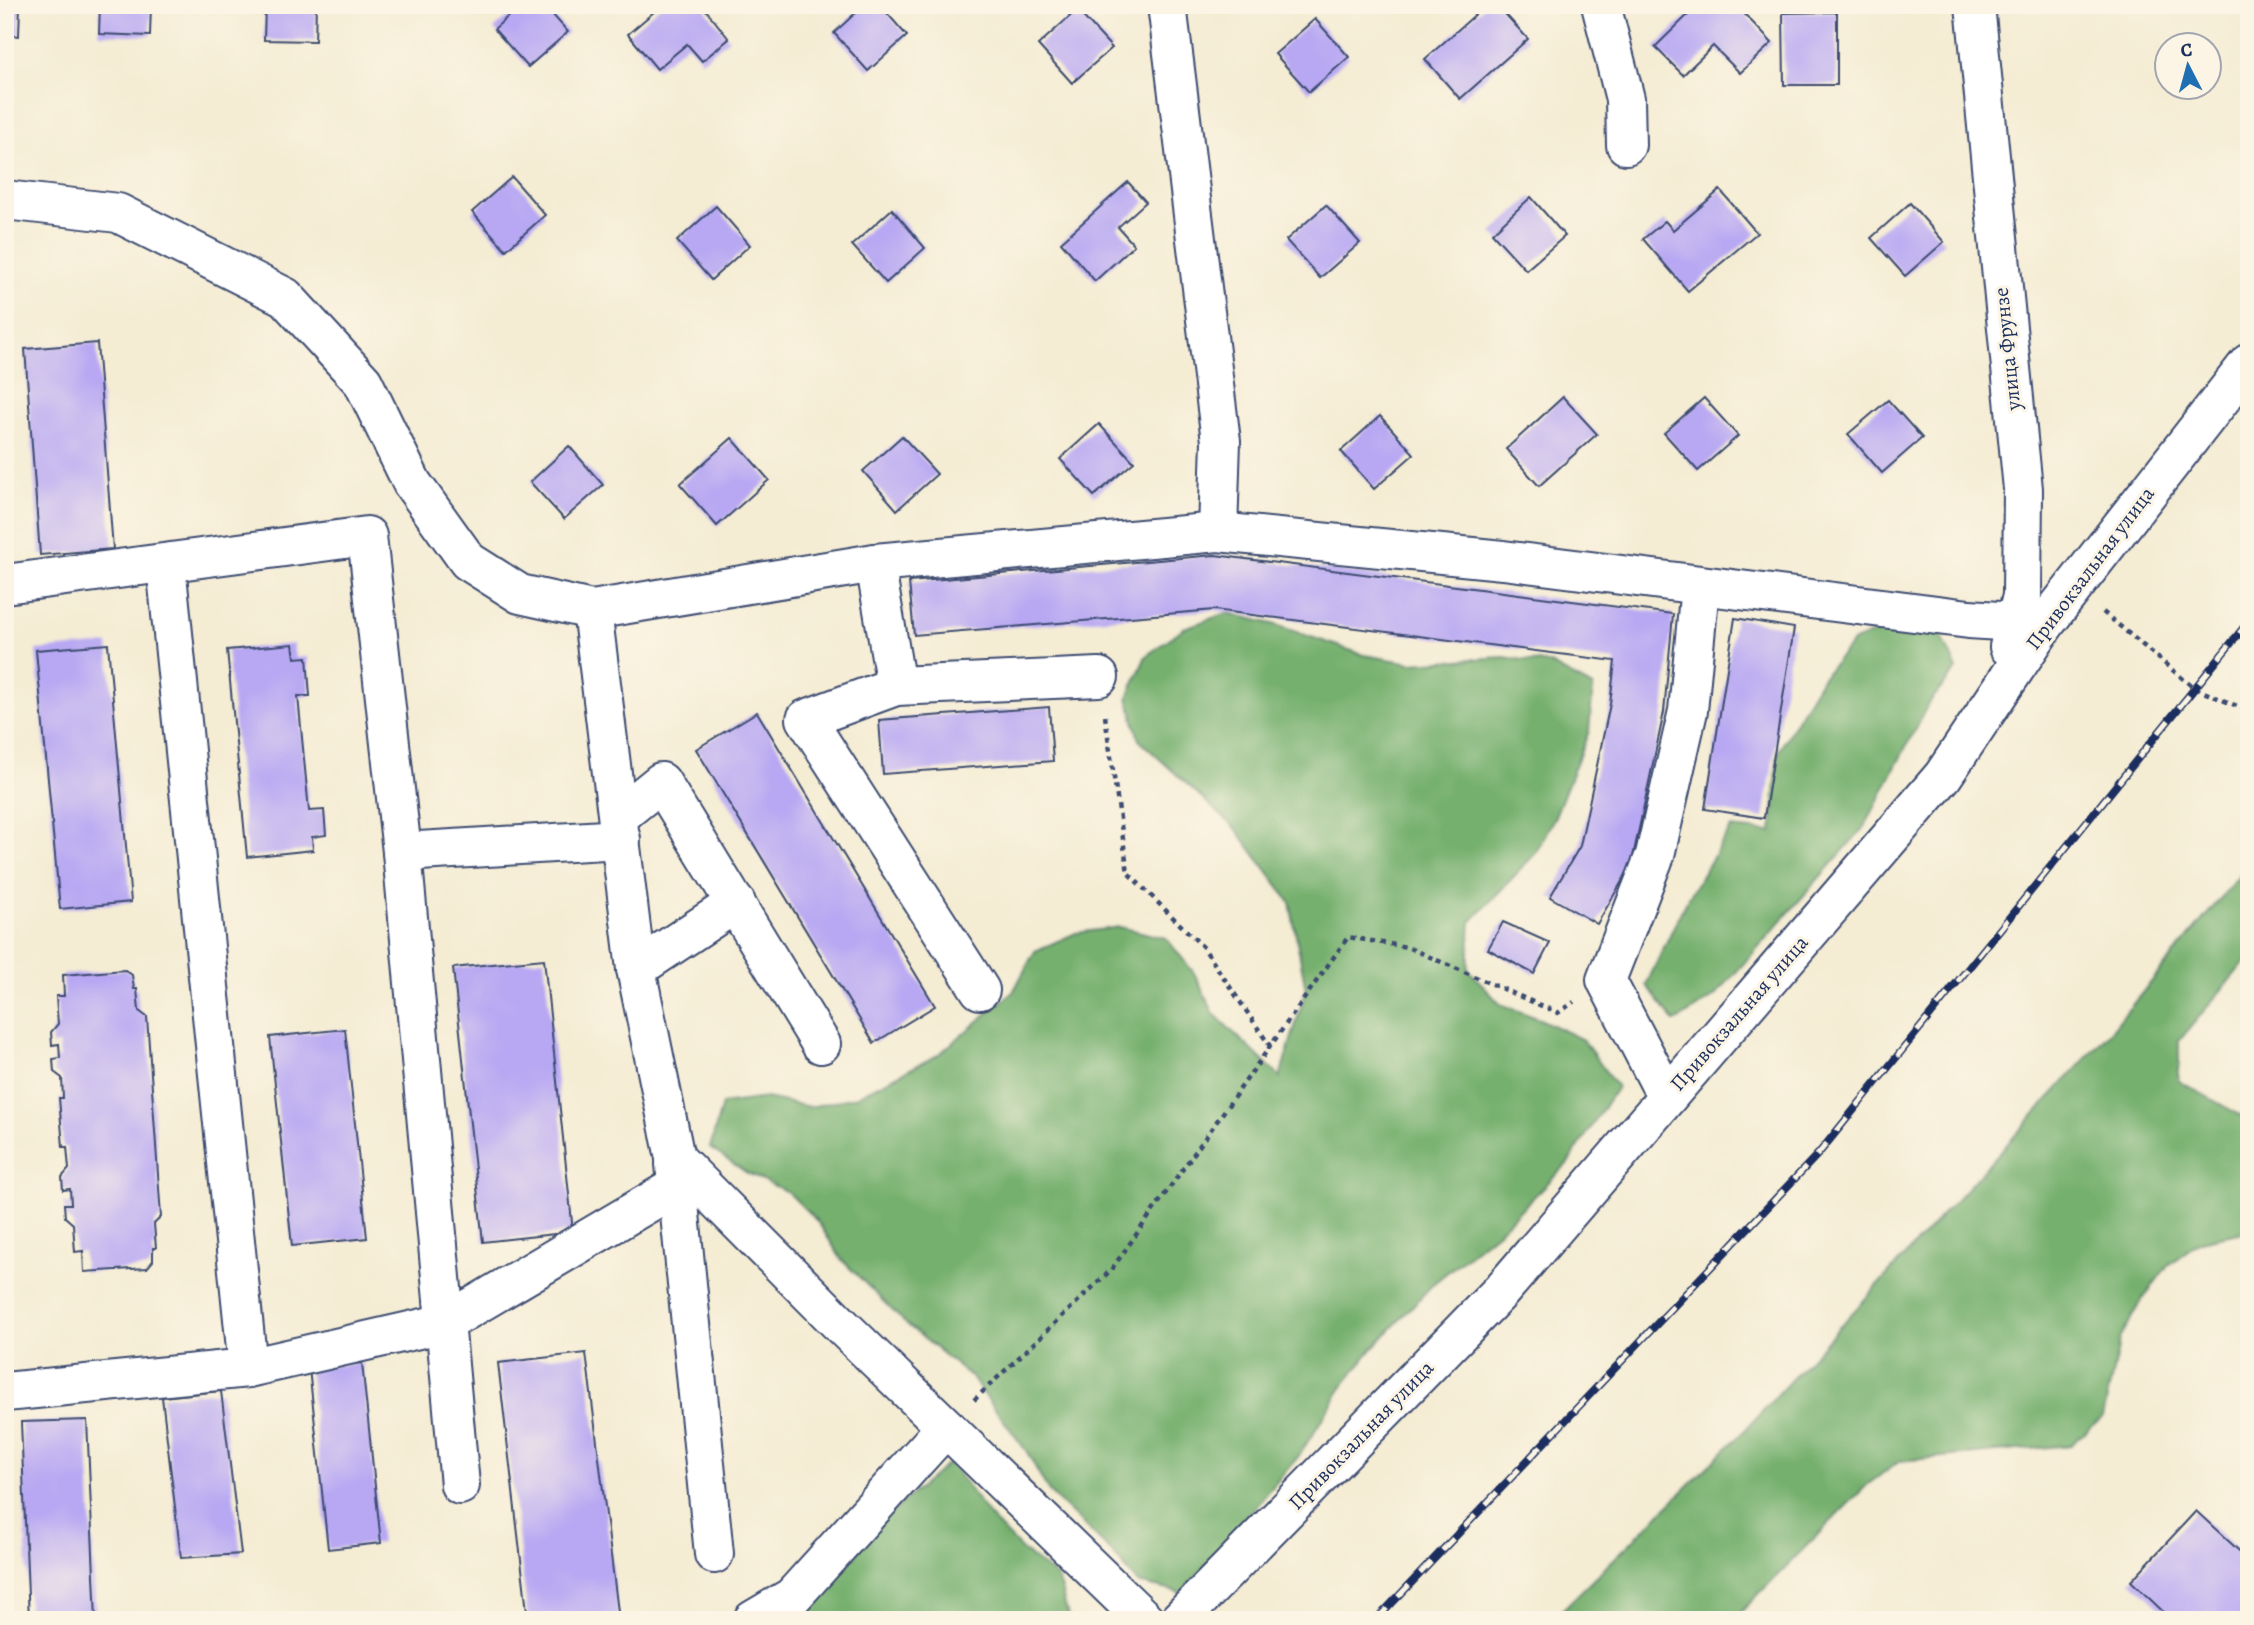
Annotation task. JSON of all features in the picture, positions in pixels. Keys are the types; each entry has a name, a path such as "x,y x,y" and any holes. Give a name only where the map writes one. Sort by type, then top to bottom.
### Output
{"street":[{"path":"1167,5 1221,441 1218,532"},
{"path":"1601,5 1625,99 1626,145"},
{"name":"улица Фрунзе","path":"1975,5 2013,413 2023,489 2022,596 2030,624"},
{"path":"5,200 118,213 285,297 363,382 412,483 468,561 520,594 592,610 874,563 1218,532 1503,560 2030,624"},
{"name":"Привокзальная улица","path":"1179,1620 1501,1291 1943,776 1999,690 2030,624 2074,587 2249,363"},
{"path":"5,584 166,565 367,536 402,852 460,1485"},
{"path":"874,563 896,686"},
{"path":"166,565 248,1368"},
{"path":"1667,1097 1606,980 1655,855 1688,711 1700,586"},
{"path":"592,610 636,969 676,1172 714,1554"},
{"path":"980,990 806,719 896,686 1099,677"},
{"path":"402,852 620,827 662,782 821,1044"},
{"path":"636,969 736,904"},
{"path":"5,1392 248,1368 445,1323 676,1172"},
{"path":"676,1172 946,1427 1144,1620"},
{"path":"753,1620 792,1597 946,1427"}],"path":[{"path":"2074,587 2194,688 2249,711"},
{"path":"1099,677 1128,873 1203,947 1270,1046"},
{"path":"946,1427 1111,1270 1348,937 1407,947 1558,1013 1606,980"}],"green space":[{"path":"1227,613 1273,624 1364,655 1411,663 1504,657 1550,664 1593,687 1589,731 1555,816 1535,854 1471,922 1468,969 1500,1004 1583,1040 1617,1087 1568,1163 1503,1227 1434,1283 1373,1348 1345,1383 1298,1457 1182,1593 1138,1583 1110,1550 1049,1492 1027,1452 972,1378 904,1322 842,1260 818,1222 788,1192 747,1173 710,1148 722,1104 766,1098 810,1107 855,1097 938,1055 1013,992 1035,951 1076,933 1120,927 1166,938 1194,973 1214,1014 1280,1077 1306,990 1290,902 1236,829 1139,740 1128,697 1146,656 1184,628"},
{"path":"1897,624 1941,635 1957,669 1928,704 1865,826 1715,996 1675,1022 1646,985 1685,903 1731,828 1772,832 1778,752 1823,676 1854,641"},
{"path":"2249,864 2249,957 2179,1041 2179,1081 2249,1120 2249,1231 2200,1241 2168,1265 2139,1304 2120,1339 2103,1417 2071,1445 1899,1461 1867,1485 1733,1620 1552,1620 1746,1429 2109,1033"},
{"path":"950,1462 989,1516 1021,1549 1058,1578 1069,1620 795,1620 853,1559 880,1522"}],"building":[{"path":"5,5 20,5 19,36 5,35"},
{"path":"100,5 151,5 150,36 99,34"},
{"path":"265,5 316,5 315,41 264,40"},
{"path":"521,5 544,5 568,32 528,67 494,29"},
{"path":"662,5 702,5 729,39 702,61 687,44 657,69 628,34"},
{"path":"864,5 880,5 907,36 868,71 834,33"},
{"path":"1486,5 1497,5 1528,39 1460,99 1425,59"},
{"path":"1698,5 1736,5 1772,43 1740,73 1713,46 1683,75 1655,47"},
{"path":"1077,10 1112,48 1072,83 1038,45"},
{"path":"1837,12 1837,85 1784,85 1783,13"},
{"path":"1315,19 1349,57 1309,92 1275,54"},
{"path":"512,177 545,215 506,250 472,212"},
{"path":"1128,182 1146,202 1118,227 1134,245 1095,281 1061,242"},
{"path":"1720,190 1757,233 1688,291 1643,239 1665,221 1673,230"},
{"path":"1531,197 1565,236 1526,270 1492,233"},
{"path":"1910,203 1944,242 1905,276 1871,238"},
{"path":"1326,205 1360,243 1320,278 1286,240"},
{"path":"716,206 750,245 711,280 677,241"},
{"path":"892,209 925,248 886,283 852,245"},
{"path":"97,343 113,549 40,555 25,349"},
{"path":"1563,397 1597,434 1539,486 1506,449"},
{"path":"1704,398 1738,436 1698,471 1664,433"},
{"path":"1888,400 1922,438 1882,473 1848,434"},
{"path":"1380,416 1414,454 1374,489 1341,451"},
{"path":"1099,424 1134,462 1094,496 1060,459"},
{"path":"902,436 937,474 897,510 863,471"},
{"path":"732,438 769,480 717,526 680,484"},
{"path":"569,446 603,485 564,519 530,482"},
{"path":"1215,555 1673,614 1664,712 1631,866 1597,924 1550,897 1580,846 1610,704 1615,661 1214,610 914,635 909,582"},
{"path":"1735,618 1794,628 1764,818 1705,809"},
{"path":"108,644 131,902 60,909 36,650"},
{"path":"293,644 295,658 307,657 310,696 298,696 309,811 324,810 326,835 312,837 313,850 247,857 227,650"},
{"path":"1049,707 1053,761 883,774 879,720"},
{"path":"757,712 935,1006 874,1043 696,749"},
{"path":"1503,922 1550,943 1534,974 1488,949"},
{"path":"544,959 573,1232 483,1242 453,968"},
{"path":"125,970 132,975 134,989 137,989 139,1011 147,1017 161,1217 154,1224 156,1248 153,1248 153,1261 147,1268 84,1272 83,1251 75,1252 73,1224 65,1217 64,1204 71,1204 70,1189 63,1190 62,1177 69,1169 67,1147 63,1147 59,1098 63,1098 62,1078 54,1072 53,1059 60,1058 59,1044 52,1045 51,1032 58,1024 56,996 64,996 63,975"},
{"path":"345,1029 367,1238 292,1246 270,1037"},
{"path":"586,1353 619,1620 528,1620 498,1363"},
{"path":"362,1363 381,1543 328,1549 309,1368"},
{"path":"221,1391 241,1554 181,1558 162,1397"},
{"path":"87,1420 96,1620 29,1620 21,1422"},
{"path":"2196,1511 2249,1560 2249,1620 2172,1620 2131,1581"}],"railway":[{"path":"1376,1620 1819,1153 2249,621"}]}
